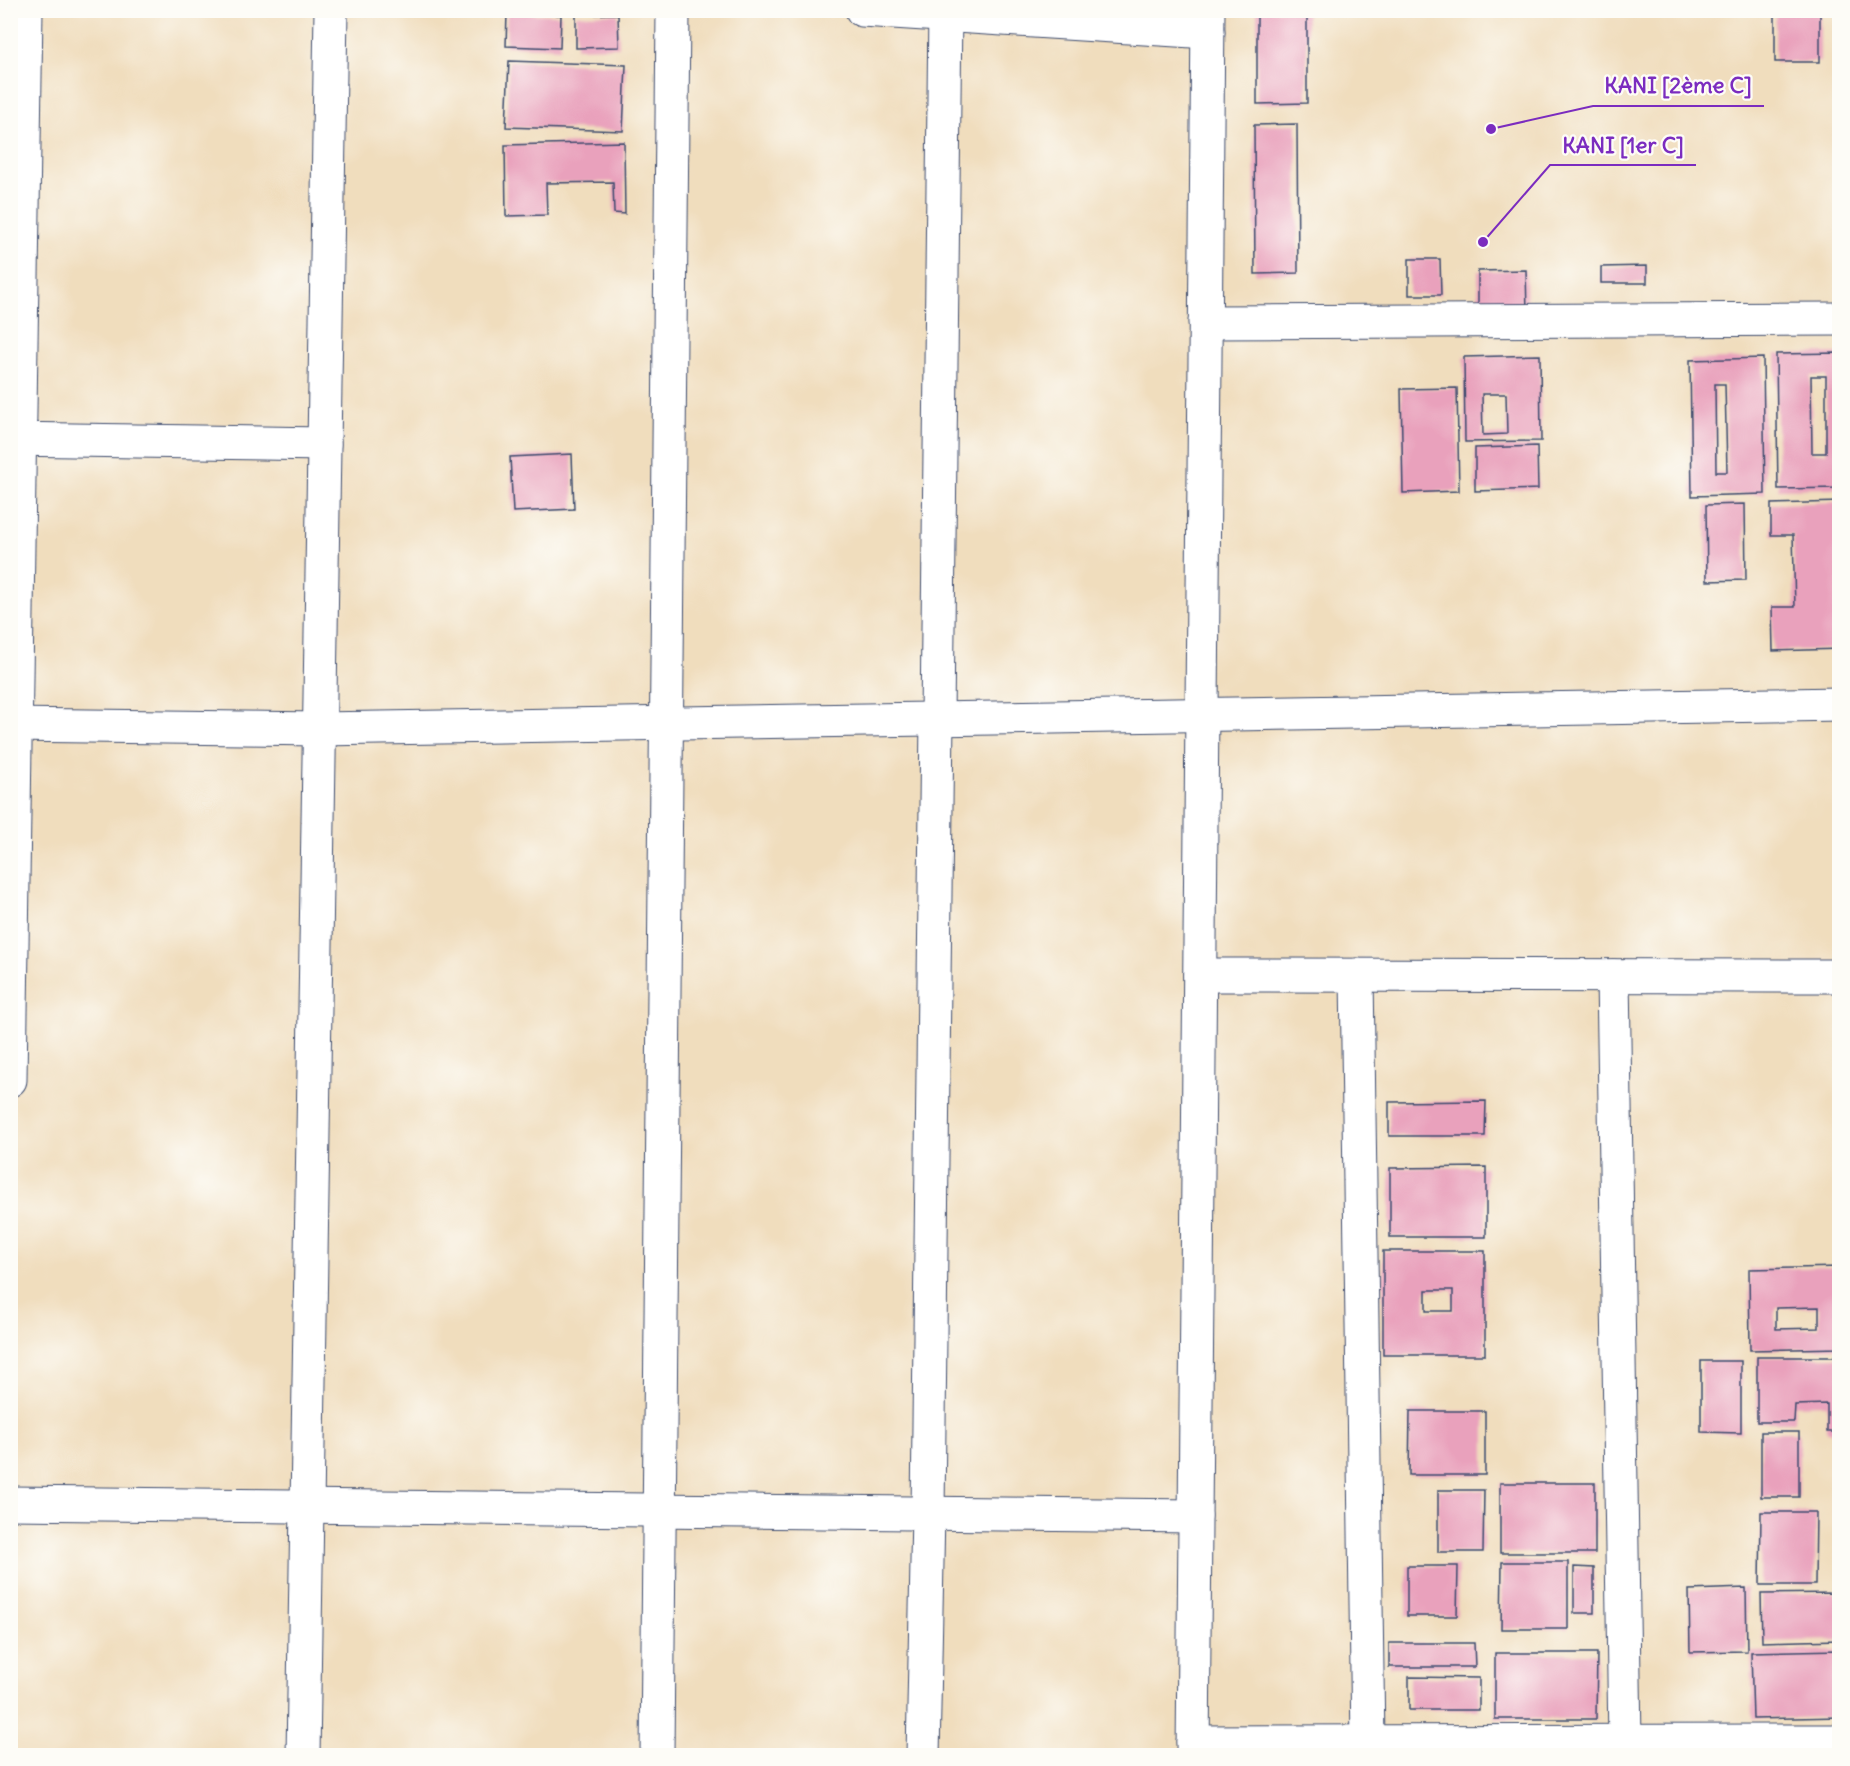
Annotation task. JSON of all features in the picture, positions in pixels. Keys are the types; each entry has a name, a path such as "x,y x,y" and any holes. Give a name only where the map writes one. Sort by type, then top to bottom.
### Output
{"street":[{"path":"10,1080 17,166 26,10"},
{"path":"303,1755 331,10"},
{"path":"657,1755 673,10"},
{"path":"862,10 1208,21 1193,1749 1368,1742 1839,1741"},
{"path":"923,1755 928,1513 945,13"},
{"path":"1205,322 1839,320"},
{"path":"15,439 324,444"},
{"path":"13,725 320,729 1839,704"},
{"path":"1200,975 1839,976"},
{"path":"1357,975 1368,1742"},
{"path":"1613,976 1625,1741"},
{"path":"10,1503 1195,1516"}],"building":[{"path":"1257,10 1307,10 1307,103 1257,104"},
{"path":"1775,10 1820,10 1820,62 1775,62"},
{"path":"507,13 561,15 560,48 506,46"},
{"path":"618,14 619,47 576,48 576,15"},
{"path":"509,61 626,65 623,131 506,127"},
{"path":"1297,124 1298,273 1255,274 1254,125"},
{"path":"624,142 625,214 614,213 613,182 546,183 547,215 506,216 505,145"},
{"path":"1409,259 1440,259 1441,295 1409,295"},
{"path":"1647,266 1647,283 1601,283 1601,267"},
{"path":"1526,270 1527,313 1478,314 1478,271"},
{"path":"1840,353 1840,488 1778,489 1776,354","holes":["1811,376 1826,376 1826,453 1812,453"]},
{"path":"1540,355 1541,441 1465,442 1464,357","holes":["1482,394 1506,394 1507,434 1483,435"]},
{"path":"1763,358 1765,494 1692,496 1690,360","holes":["1715,384 1725,384 1727,472 1716,472"]},
{"path":"1457,388 1459,491 1403,493 1401,389"},
{"path":"1537,446 1538,489 1475,491 1475,448"},
{"path":"572,454 574,509 513,512 510,457"},
{"path":"1840,502 1840,649 1773,651 1772,607 1795,607 1793,535 1771,535 1771,504"},
{"path":"1745,504 1746,580 1707,581 1706,505"},
{"path":"1486,1101 1485,1136 1389,1136 1389,1102"},
{"path":"1486,1167 1486,1237 1390,1237 1390,1168"},
{"path":"1383,1251 1485,1251 1485,1355 1383,1355","holes":["1426,1290 1453,1290 1453,1311 1426,1311"]},
{"path":"1840,1267 1840,1348 1750,1350 1749,1269","holes":["1819,1307 1819,1328 1776,1329 1776,1308"]},
{"path":"1757,1357 1840,1357 1840,1432 1827,1432 1827,1404 1795,1405 1794,1422 1757,1422"},
{"path":"1701,1361 1741,1361 1741,1433 1701,1432"},
{"path":"1410,1411 1485,1411 1485,1475 1409,1475"},
{"path":"1761,1432 1799,1432 1799,1497 1761,1497"},
{"path":"1500,1483 1595,1483 1595,1553 1500,1553"},
{"path":"1438,1490 1484,1490 1483,1552 1438,1552"},
{"path":"1761,1512 1816,1512 1815,1585 1760,1585"},
{"path":"1502,1562 1568,1562 1568,1629 1501,1629"},
{"path":"1407,1566 1458,1566 1457,1616 1407,1616"},
{"path":"1574,1567 1594,1568 1594,1613 1574,1613"},
{"path":"1746,1588 1747,1651 1690,1652 1689,1590"},
{"path":"1840,1593 1840,1640 1762,1642 1761,1594"},
{"path":"1389,1643 1474,1643 1475,1667 1389,1667"},
{"path":"1840,1650 1840,1717 1753,1719 1751,1652"},
{"path":"1495,1653 1597,1653 1596,1719 1495,1719"},
{"path":"1409,1677 1479,1678 1479,1710 1409,1710"}],"place":[{"name":"KANI [2ème C]","path":"1491,129"},
{"name":"KANI [1er C]","path":"1483,242"}]}
